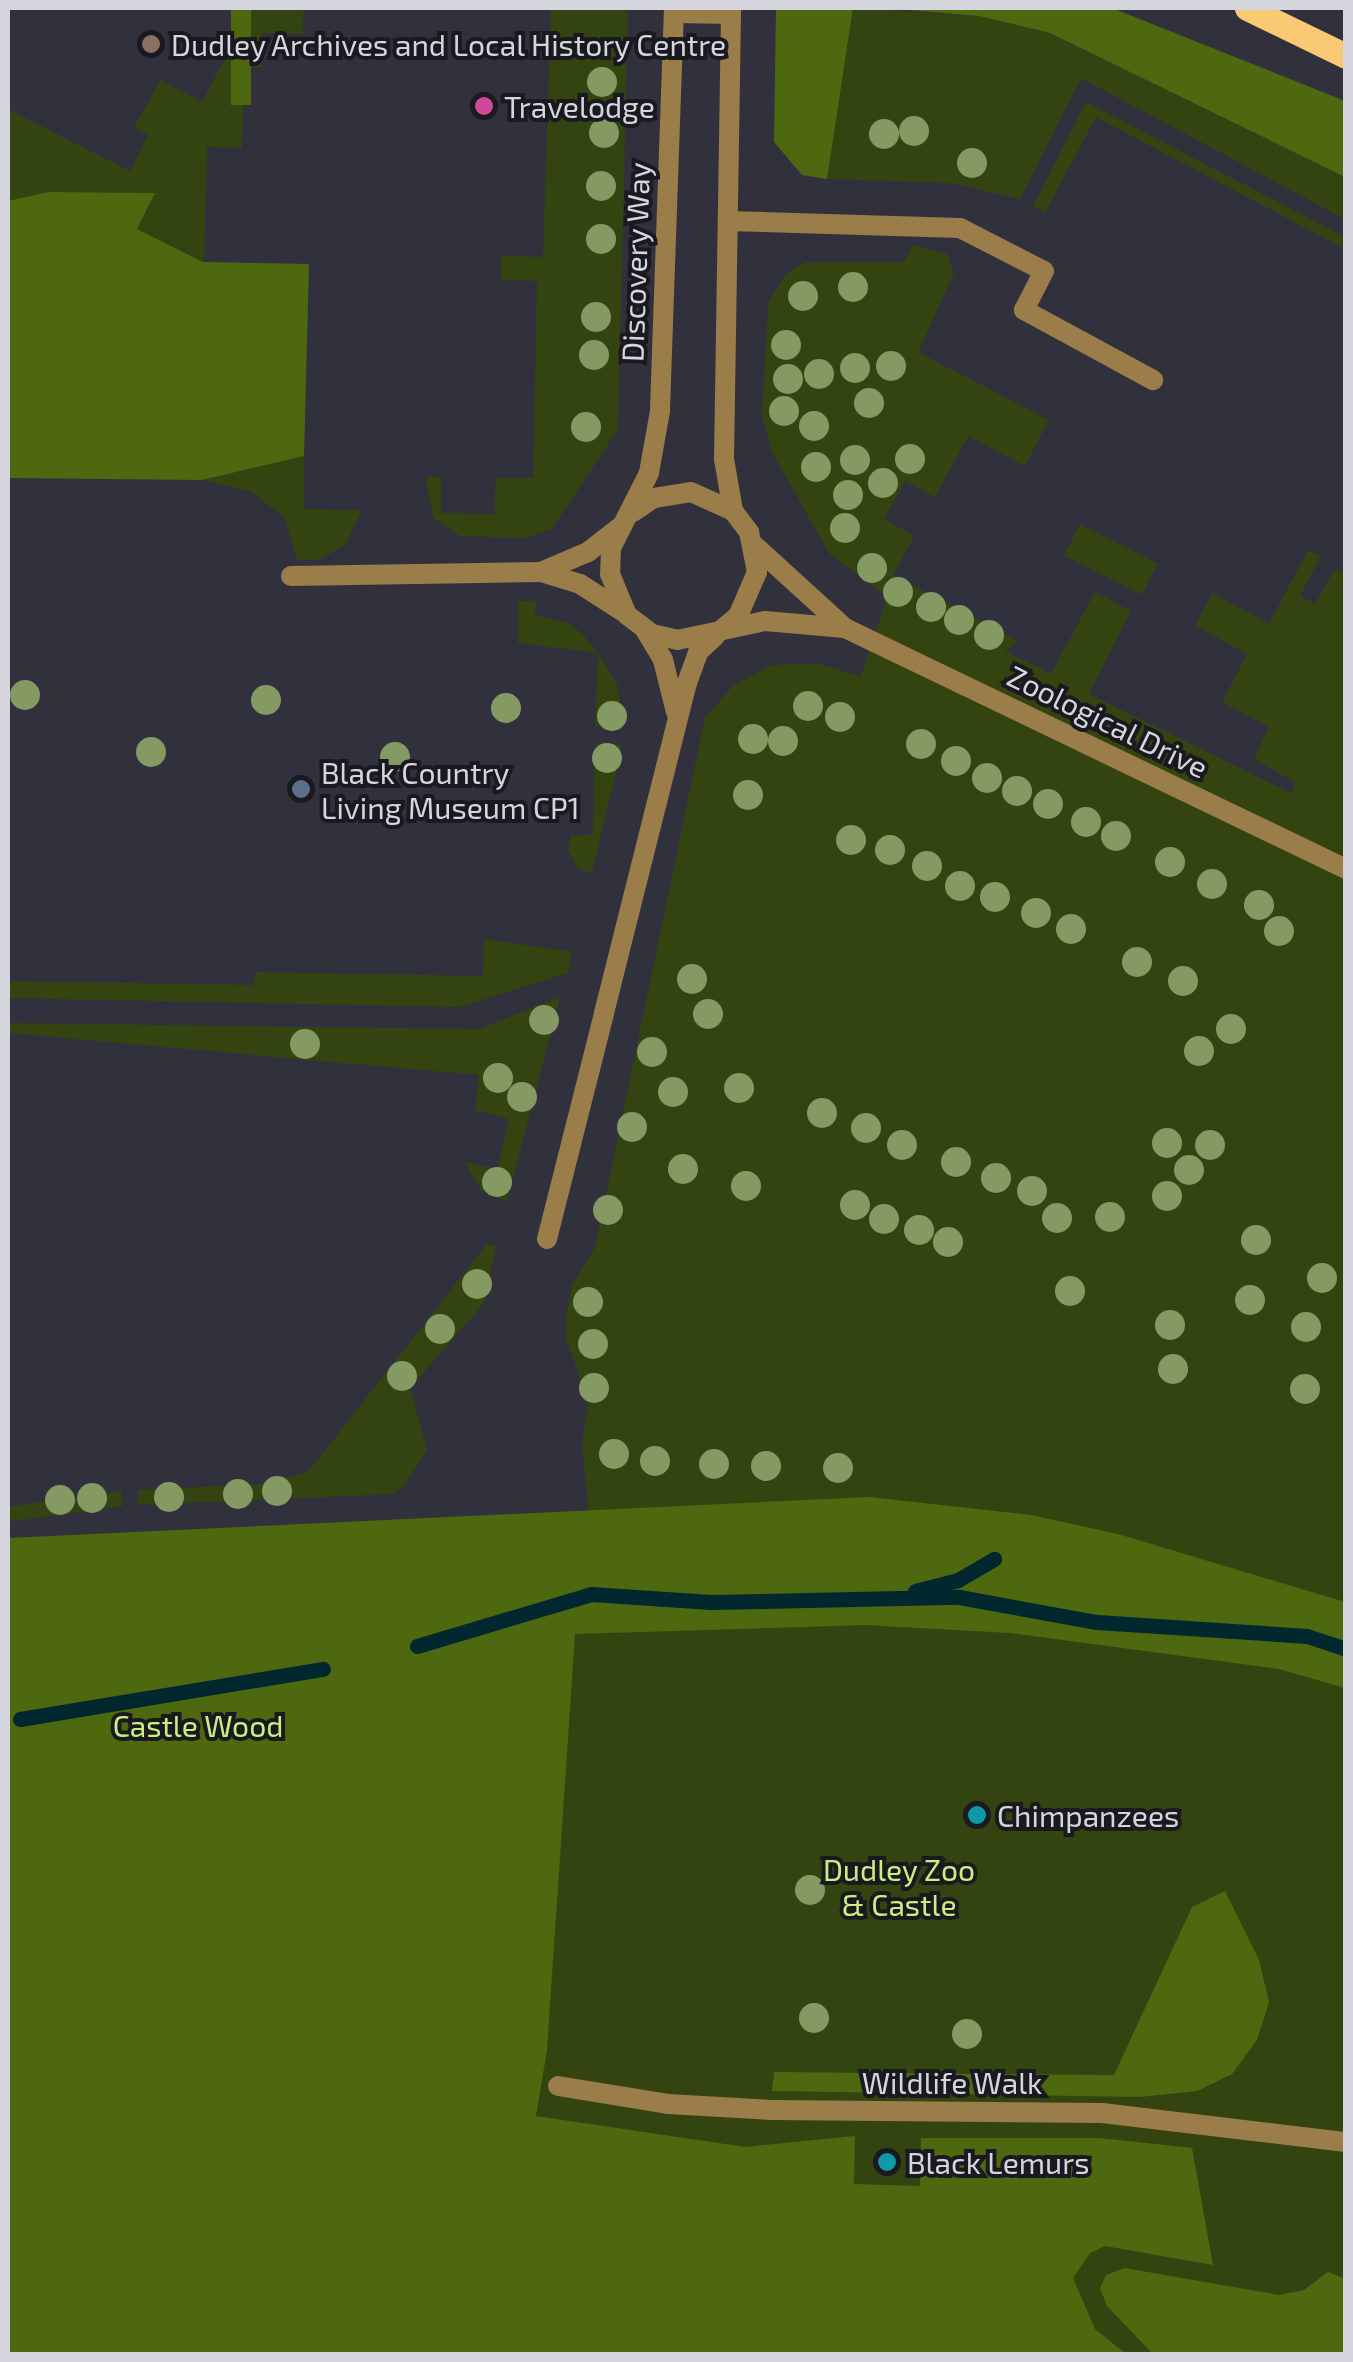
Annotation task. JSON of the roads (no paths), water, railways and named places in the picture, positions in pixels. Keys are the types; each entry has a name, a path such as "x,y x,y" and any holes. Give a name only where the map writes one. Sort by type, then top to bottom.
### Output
{"main road":[{"path":"1247,8 1346,56"}],"street":[{"path":"547,1239 677,719 698,652 752,594 755,546 733,512 724,459 731,11 674,10"},
{"name":"Discovery Way","path":"674,10 660,411 649,473 612,548 610,574 635,621 663,660 677,719"},
{"path":"728,220 960,228 1044,271 1024,310 1153,380"},
{"path":"541,572 588,552 654,498 691,492 733,512"},
{"name":"Zoological Drive","path":"755,546 845,628 1346,870"},
{"path":"291,576 541,572 580,584 635,621 678,640 720,631"},
{"name":"Zoological Drive","path":"720,631 765,622 845,628"},
{"name":"Wildlife Walk","path":"558,2086 737,2108 1102,2114 1346,2142"}],"waterway":[{"path":"915,1591 958,1580 994,1559"},
{"path":"417,1646 591,1594 711,1602 959,1597 1097,1622 1307,1636 1346,1649"},
{"path":"20,1719 323,1669"}],"place":[{"name":"Dudley Archives and Local History Centre","path":"151,44"},
{"name":"Travelodge","path":"484,106"},
{"name":"Black Country Living Museum CP1","path":"301,789"},
{"name":"Chimpanzees","path":"977,1815"},
{"name":"Black Lemurs","path":"887,2162"}],"park label":[{"name":"Castle Wood","path":"198,1725"},
{"name":"Dudley Zoo & Castle","path":"899,1886"}]}
